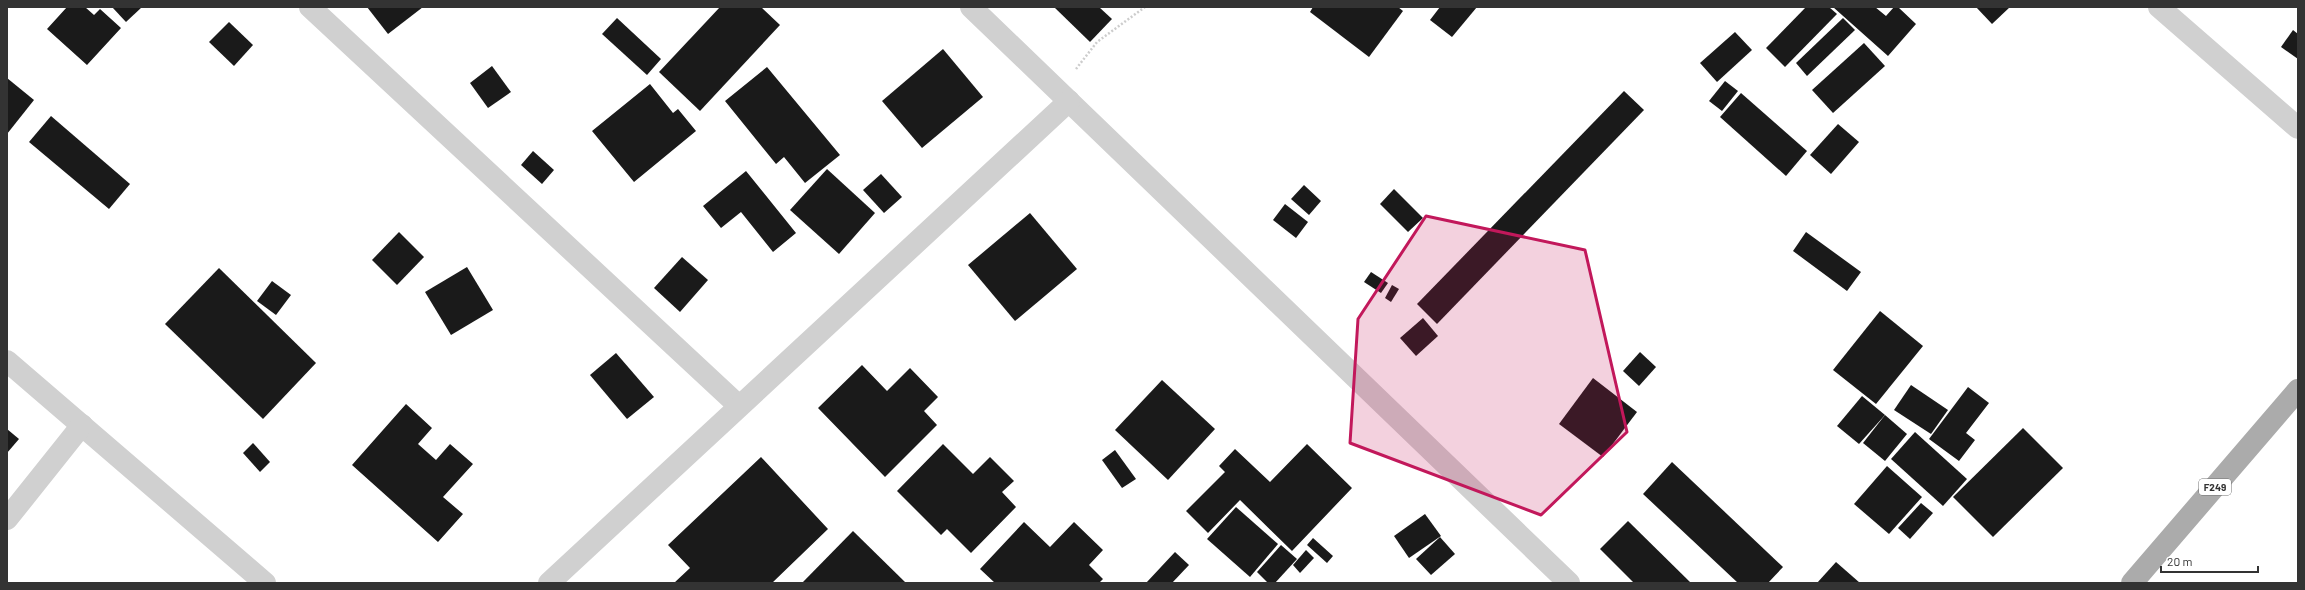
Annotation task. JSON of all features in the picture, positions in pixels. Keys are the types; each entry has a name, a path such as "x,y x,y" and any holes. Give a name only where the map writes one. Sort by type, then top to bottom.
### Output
{"main road":[{"name":"F249","path":"2132,583 2298,390"}],"street":[{"path":"310,7 739,406"},
{"path":"972,7 1569,583"},
{"path":"2160,7 2298,128"},
{"path":"549,583 1069,101"},
{"path":"7,360 265,583"},
{"path":"7,519 82,425"}],"path":[{"path":"1069,101 1076,67 1097,42 1145,7"}],"highlighted area":[{"path":"1426,216 1585,250 1627,432 1541,515 1350,443 1358,319"}],"building":[{"path":"67,7 85,7 94,15 100,9 121,28 87,65 47,29"},
{"path":"112,7 142,7 126,22"},
{"path":"367,7 423,7 388,34"},
{"path":"720,7 761,7 780,25 700,111 659,72"},
{"path":"1054,7 1099,7 1112,19 1090,42"},
{"path":"1313,7 1398,7 1403,11 1369,57 1310,12"},
{"path":"1440,7 1477,7 1452,37 1430,20"},
{"path":"1806,7 1829,7 1837,14 1785,67 1766,48"},
{"path":"1833,7 1875,7 1886,16 1894,7 1898,7 1916,24 1888,56"},
{"path":"1976,7 2010,7 1992,24"},
{"path":"617,18 661,59 647,75 602,34"},
{"path":"1843,18 1855,30 1807,76 1796,63"},
{"path":"229,22 253,45 234,66 209,42"},
{"path":"2293,30 2298,34 2298,59 2281,47"},
{"path":"1735,32 1752,50 1717,82 1700,63"},
{"path":"1864,43 1885,66 1833,113 1812,90"},
{"path":"943,49 983,97 922,148 882,101"},
{"path":"492,66 511,92 488,108 470,83"},
{"path":"767,67 840,155 805,183 784,157 776,164 725,101"},
{"path":"7,78 34,100 7,134"},
{"path":"1725,81 1738,91 1722,111 1709,101"},
{"path":"650,84 673,113 678,109 696,131 634,182 592,131"},
{"path":"1624,91 1644,110 1437,324 1417,304"},
{"path":"1741,93 1807,151 1786,176 1720,117"},
{"path":"51,116 130,184 109,209 29,142"},
{"path":"1838,124 1859,142 1831,174 1810,155"},
{"path":"533,151 554,170 542,184 521,165"},
{"path":"827,169 875,213 839,254 790,210"},
{"path":"746,171 796,233 773,252 741,212 721,228 703,206"},
{"path":"881,174 902,197 884,213 863,190"},
{"path":"1304,185 1321,201 1309,215 1291,199"},
{"path":"1394,189 1423,218 1408,232 1380,204"},
{"path":"1285,204 1308,222 1296,238 1273,220"},
{"path":"1030,213 1077,269 1015,321 968,265"},
{"path":"399,232 424,257 397,285 372,260"},
{"path":"1806,232 1861,272 1847,291 1793,251"},
{"path":"682,257 708,280 680,312 654,288"},
{"path":"467,267 493,310 451,335 425,292"},
{"path":"219,268 316,363 263,419 165,324"},
{"path":"1371,272 1388,283 1381,293 1364,282"},
{"path":"272,281 291,295 276,315 257,301"},
{"path":"1392,285 1399,289 1391,302 1385,298"},
{"path":"1880,311 1923,346 1876,404 1833,370"},
{"path":"1423,318 1438,336 1416,356 1400,338"},
{"path":"1640,352 1656,367 1639,386 1623,371"},
{"path":"616,353 654,397 627,419 590,375"},
{"path":"862,365 887,391 910,368 938,397 924,411 937,425 885,477 818,408"},
{"path":"1593,378 1637,412 1603,457 1559,424"},
{"path":"1162,380 1215,429 1168,480 1115,430"},
{"path":"1911,385 1948,410 1931,434 1894,410"},
{"path":"1968,387 1989,403 1966,433 1975,440 1959,461 1929,439"},
{"path":"1862,396 1885,415 1859,444 1837,426"},
{"path":"406,404 432,428 418,444 436,460 450,444 473,464 443,497 463,514 438,542 352,465"},
{"path":"1885,415 1907,434 1885,461 1863,443"},
{"path":"2023,428 2063,468 1993,537 1953,497"},
{"path":"7,429 19,439 7,453"},
{"path":"1915,432 1967,479 1943,506 1891,459"},
{"path":"253,443 270,462 260,472 243,453"},
{"path":"943,444 973,474 990,457 1014,481 1002,492 1016,507 971,553 947,529 941,535 897,491"},
{"path":"1307,444 1352,488 1292,551 1240,500 1208,533 1186,511 1225,472 1219,466 1235,449 1270,482"},
{"path":"1115,450 1136,479 1122,488 1102,460"},
{"path":"761,457 828,529 772,583 674,583 690,568 668,545"},
{"path":"1672,462 1783,567 1768,583 1738,583 1643,494"},
{"path":"1887,466 1922,497 1889,534 1854,504"},
{"path":"1921,503 1933,513 1910,539 1898,528"},
{"path":"1236,507 1278,544 1250,577 1207,539"},
{"path":"1425,514 1441,536 1409,558 1394,536"},
{"path":"1628,521 1691,583 1634,583 1600,549"},
{"path":"1024,522 1050,547 1074,522 1103,550 1089,565 1103,579 1099,583 995,583 980,569"},
{"path":"853,531 906,583 802,583"},
{"path":"1440,537 1455,554 1431,575 1416,559"},
{"path":"1313,538 1333,556 1327,563 1307,545"},
{"path":"1281,545 1297,559 1275,583 1268,583 1257,572"},
{"path":"1306,550 1314,558 1300,573 1293,565"},
{"path":"1175,552 1189,565 1172,583 1146,583"},
{"path":"1836,562 1860,583 1817,583"}]}
